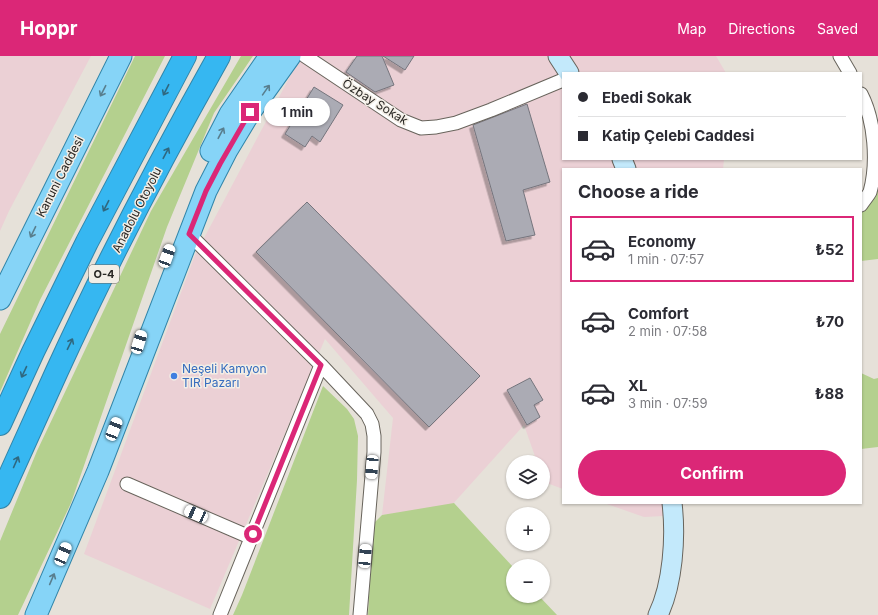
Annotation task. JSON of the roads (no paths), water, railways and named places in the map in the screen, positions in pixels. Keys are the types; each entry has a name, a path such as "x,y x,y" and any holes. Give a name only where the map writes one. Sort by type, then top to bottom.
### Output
{"highway":[{"name":"O-4","path":"0,424 33,352 87,242 184,56"},
{"name":"Anadolu Otoyolu","path":"0,497 57,370 117,248 219,56"}],"main road":[{"name":"Kanuni Caddesi","path":"0,299 121,56"},
{"path":"98,471 161,271 195,182 230,114 270,56"},
{"path":"36,615 98,471 206,191 227,150 250,112 290,56"}],"street":[{"name":"Özbay Sokak","path":"305,56 402,120 421,128 456,123 562,80"},
{"path":"558,56 568,72"},
{"path":"840,56 849,72"},
{"path":"862,96 872,122 876,143 874,182 862,204"},
{"path":"189,234 321,365 367,414 372,424 374,436 360,615"},
{"path":"220,615 321,365"},
{"path":"127,484 252,538"},
{"path":"658,615 665,593 673,550 674,531 672,504"}],"place":[{"name":"Neşeli Kamyon TIR Pazarı","path":"174,376"}]}
